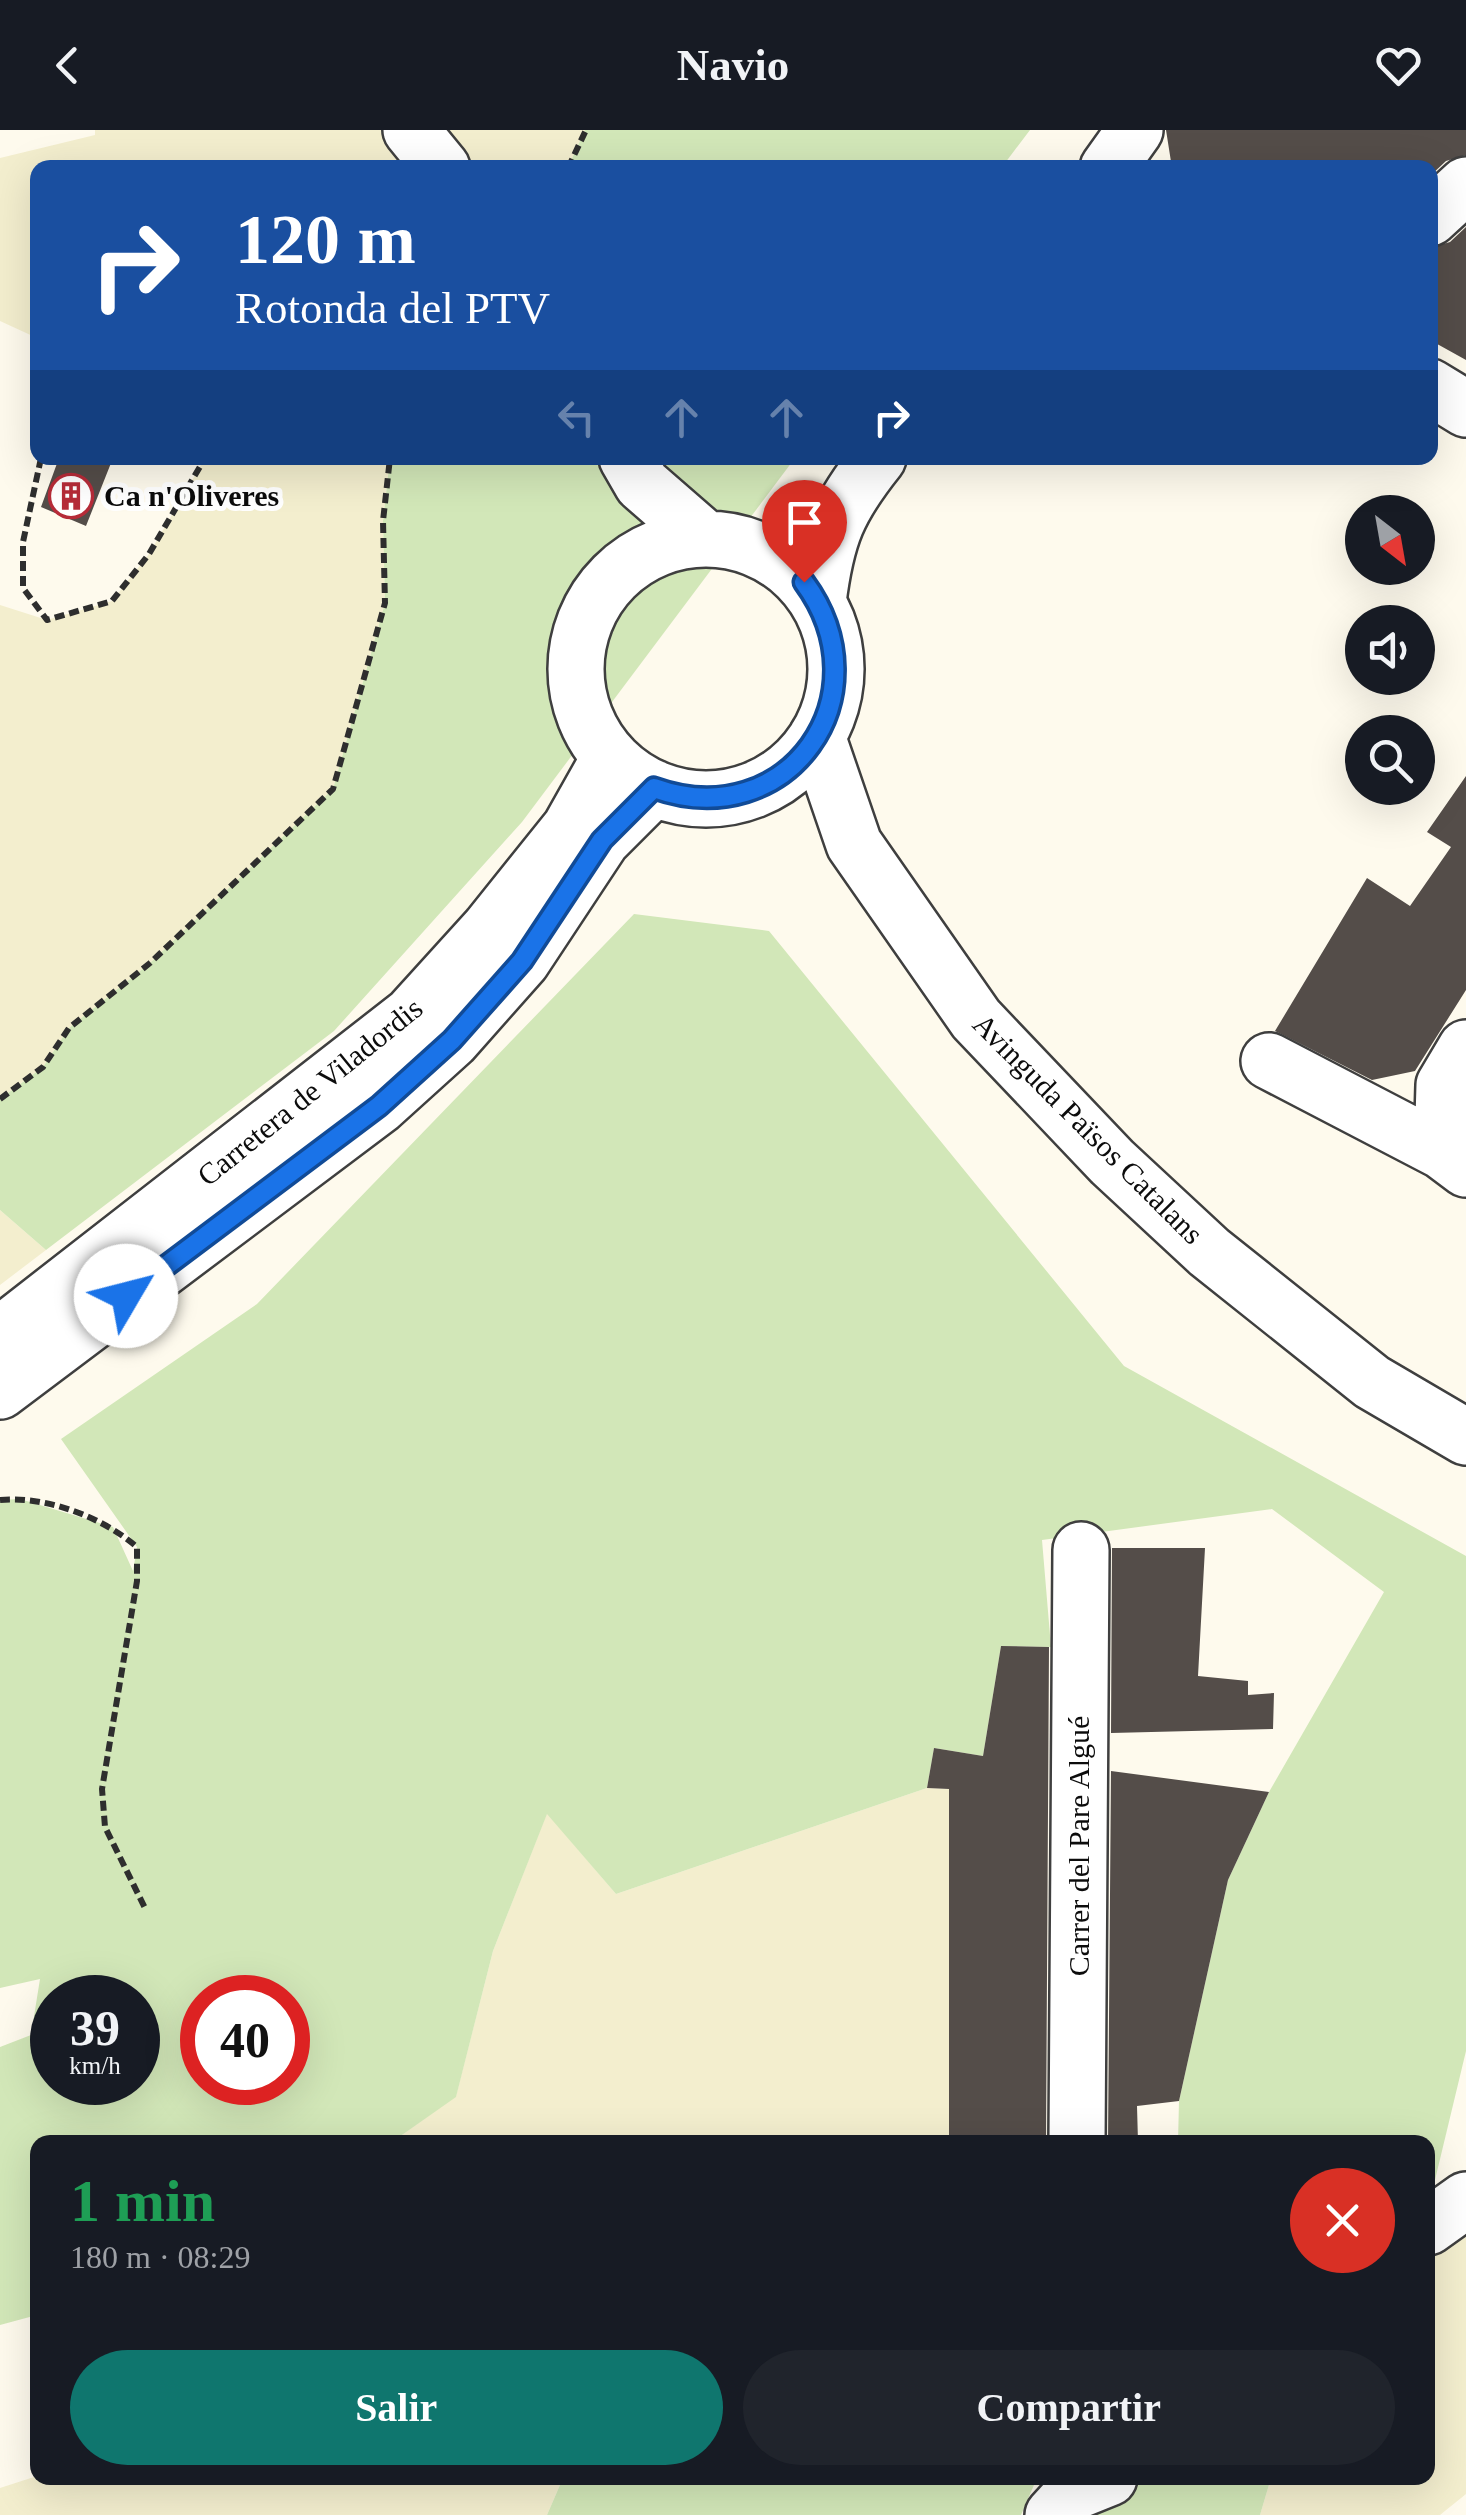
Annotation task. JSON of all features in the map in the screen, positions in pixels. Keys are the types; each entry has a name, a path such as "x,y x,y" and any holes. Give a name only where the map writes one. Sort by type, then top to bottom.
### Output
{"street":[{"path":"412,130 436,160"},
{"path":"1113,160 1134,130"},
{"path":"1438,211 1466,185"},
{"path":"1438,392 1466,409"},
{"path":"818,602 823,560 842,502 872,465"},
{"path":"634,471 724,541 787,566 818,602 832,634 836,669 832,704 818,736 781,775 749,791 702,798 654,788 610,756 591,730 579,698 577,647 596,599 632,562 674,542 724,541 802,524 842,502"},
{"path":"632,562 642,531 634,471"},
{"name":"Avinguda Països Catalans","path":"818,736 854,844"},
{"name":"Carretera de Viladordis","path":"0,1336 411,1015 489,929 570,828 610,756"},
{"name":"Carretera de Viladordis","path":"0,1392 379,1106 452,1040 522,961 602,840 654,788"},
{"name":"Avinguda Països Catalans","path":"749,791 824,820 854,844 976,1018 1112,1162 1210,1252 1372,1382 1466,1437"},
{"path":"1454,1160 1444,1085 1466,1048"},
{"path":"1268,1061 1454,1160"},
{"name":"Carrer del Pare Algué","path":"1077,2135 1081,1550"},
{"path":"1435,2222 1466,2200"}],"path":[{"path":"572,160 586,130"},
{"path":"39,465 23,542 23,588 47,620 112,601 149,554 201,465"},
{"path":"0,1099 43,1066 69,1028 150,963 333,789 384,603 383,521 389,465"},
{"path":"0,1500 20,1498 86,1516 113,1526 137,1548 136,1581 102,1789 105,1827 144,1908"}],"shaded area":[{"path":"95,130 585,130 571,160 30,160 30,335 0,321 0,158 95,135"},
{"path":"201,465 389,465 383,521 385,603 333,789 150,963 69,1028 43,1067 0,1099 0,605 47,620 112,601 149,554"},
{"path":"0,1210 46,1250 0,1285"},
{"path":"927,1788 949,1789 949,2135 402,2135 456,2096 493,1951 547,1813 616,1894"},
{"path":"1466,2203 1466,2494 1440,2515 1260,2515 1269,2485 1435,2485 1435,2224"},
{"path":"30,2478 30,2485 560,2485 547,2515 0,2515 0,2488"}],"green space":[{"path":"585,130 1030,130 1007,160 571,160"},
{"path":"389,465 790,465 522,822 334,1031 46,1250 0,1210 0,1099 43,1067 69,1028 150,963 333,789 385,603 383,521"},
{"path":"634,914 769,931 1124,1366 1466,1556 1466,2051 1435,2180 1435,2135 1178,2135 1179,2101 1228,1880 1269,1792 1384,1592 1272,1509 1042,1540 1051,1647 1001,1646 983,1756 934,1748 927,1788 616,1894 547,1814 493,1951 456,2097 402,2135 30,2135 30,2317 0,2325 0,2047 30,2035 30,2105 160,2105 160,1975 30,1975 30,1981 0,1988 0,1500 20,1499 113,1527 133,1571 137,1547 61,1439 257,1304"},
{"path":"560,2485 1034,2485 1021,2515 547,2515"},
{"path":"1098,2485 1269,2485 1260,2515 1053,2515"}],"building":[{"path":"1166,130 1466,130 1466,155 1446,161 1438,168 1438,160 1171,160"},
{"path":"1466,227 1466,360 1438,344 1438,246 1450,242"},
{"name":"Ca n'Oliveres","path":"56,465 110,465 86,526 41,507"},
{"path":"1466,776 1466,990 1415,1071 1372,1080 1275,1031 1367,878 1410,906 1451,847 1427,832"},
{"path":"1112,1548 1205,1548 1198,1676 1248,1681 1248,1695 1274,1693 1273,1729 1111,1733"},
{"path":"1001,1646 1049,1647 1046,2135 949,2135 949,1789 927,1788 934,1748 983,1756"},
{"path":"1111,1771 1269,1792 1228,1880 1179,2101 1137,2106 1138,2135 1108,2135"}],"place":[{"name":"Ca n'Oliveres","path":"71,496"}],"route":[{"path":"126,1296 379,1106 452,1040 522,961 602,840 654,788 686,798 718,798 766,784 795,764 818,736 836,687 832,634 804,582"}]}
